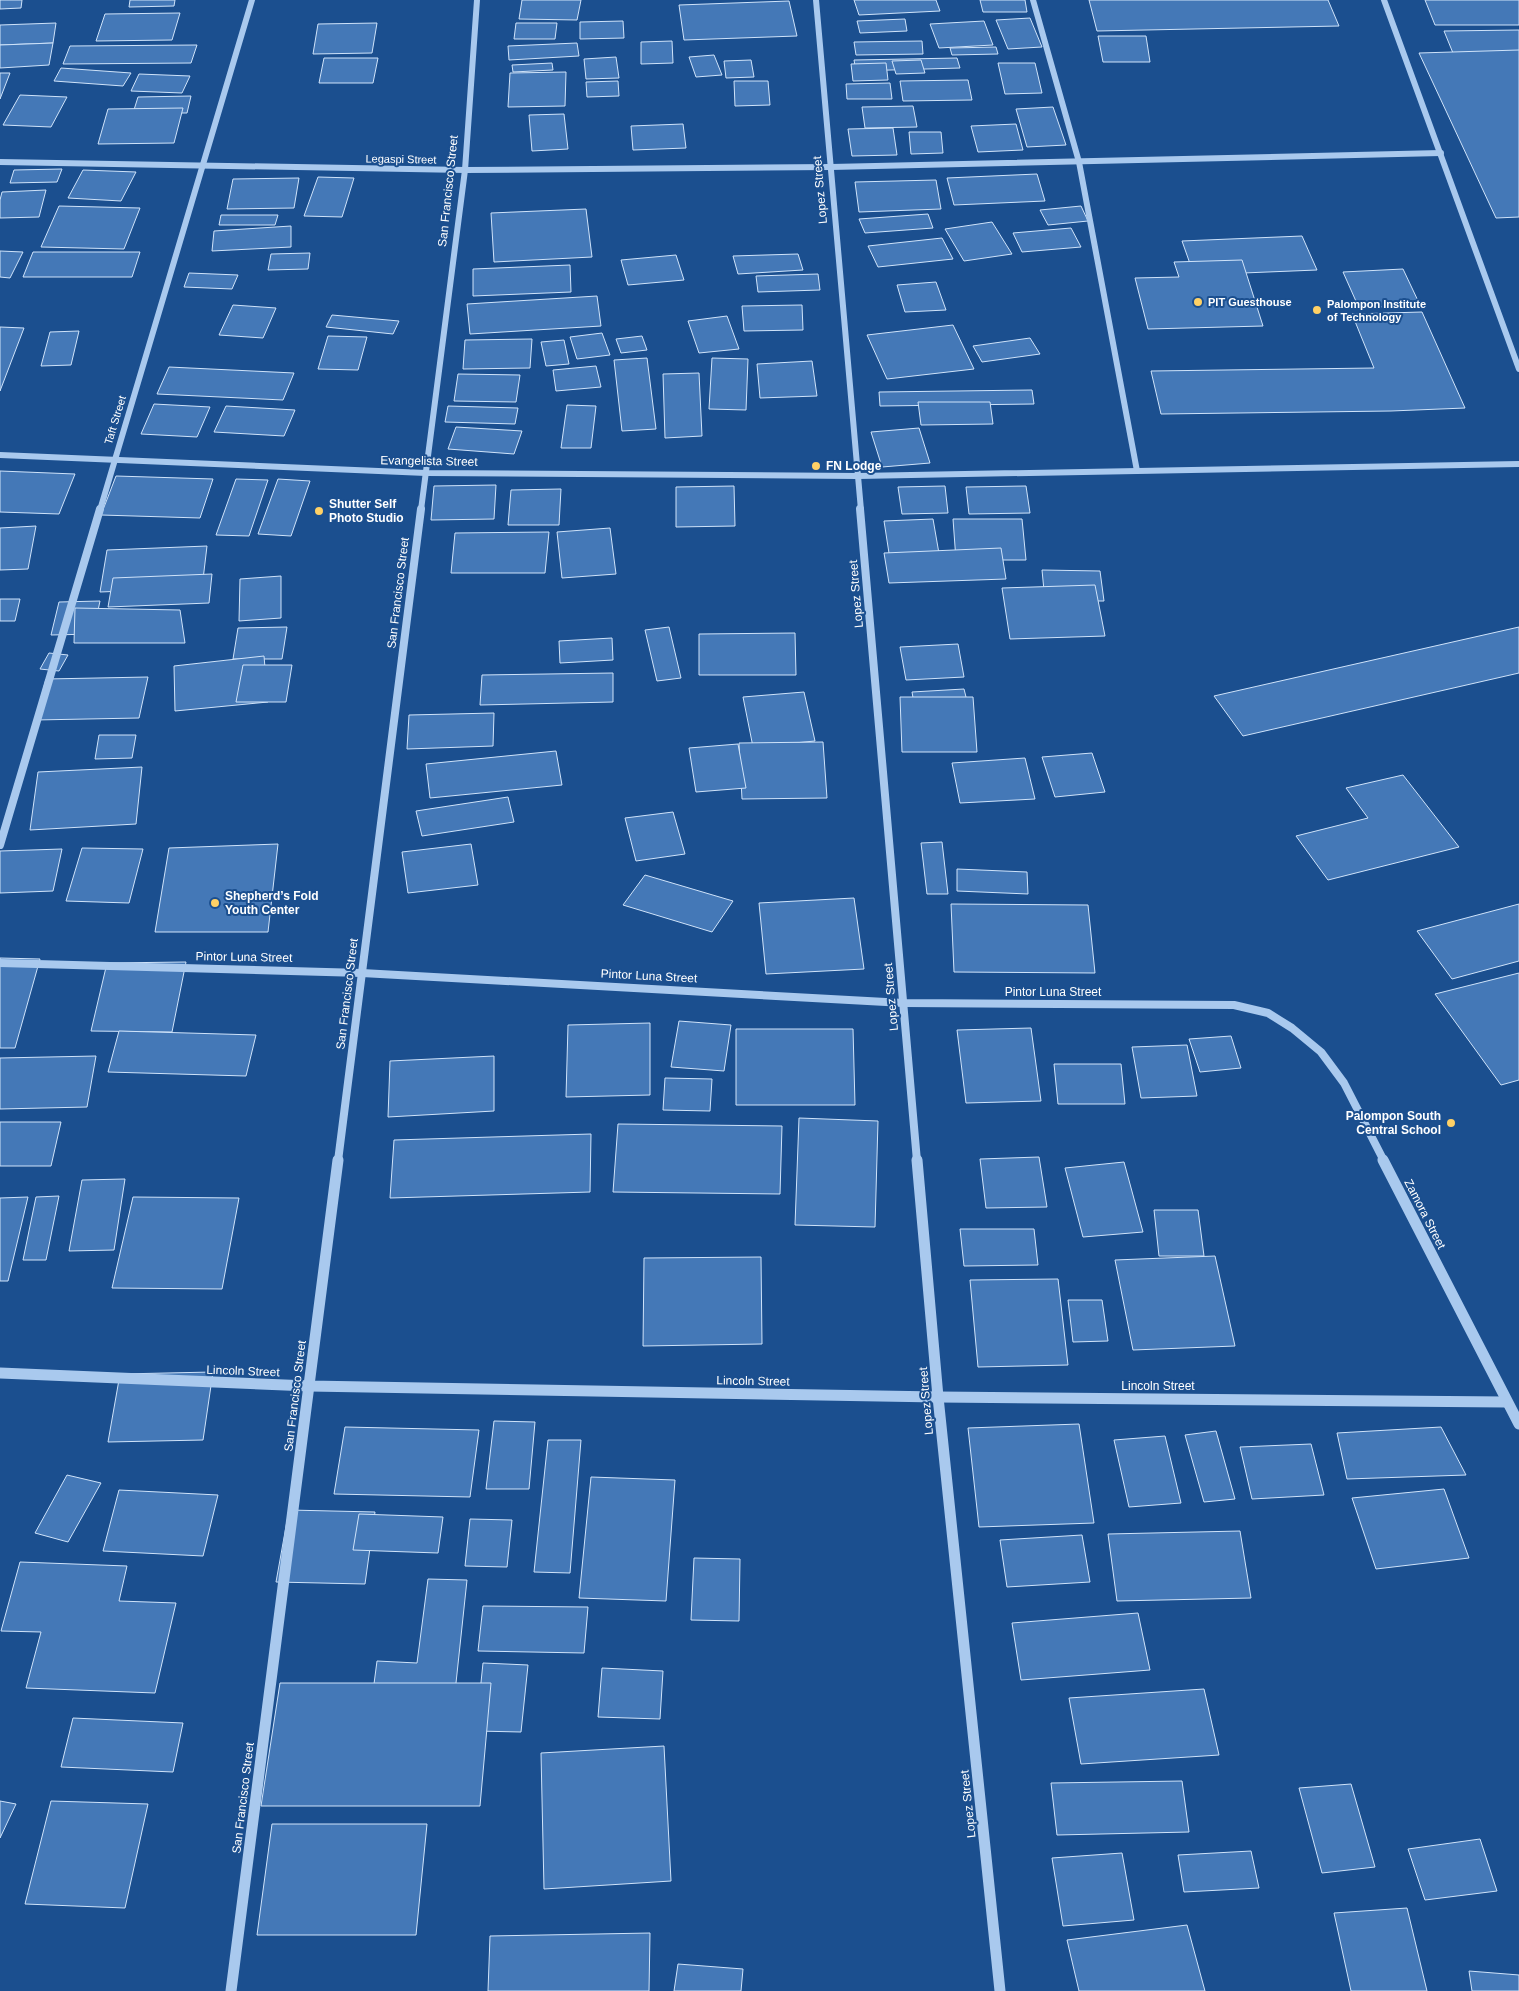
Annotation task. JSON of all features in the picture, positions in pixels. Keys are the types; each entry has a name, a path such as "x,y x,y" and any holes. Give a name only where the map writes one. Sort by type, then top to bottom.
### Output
{"street":[{"name":"Taft Street","path":"0,845 252,0"},
{"name":"San Francisco Street","path":"231,1991 465,170 477,0"},
{"name":"Lopez Street","path":"816,0 938,1397 1000,1991"},
{"path":"1033,0 1079,162 1137,471"},
{"path":"1384,0 1519,369"},
{"path":"831,167 1441,153"},
{"name":"Legaspi Street","path":"0,162 465,170 831,167"},
{"name":"Evangelista Street","path":"0,455 426,473 858,476 1519,464"},
{"name":"Pintor Luna Street","path":"0,963 362,973 904,1003 1234,1005 1268,1013 1292,1028"},
{"name":"Zamora Street","path":"1292,1028 1321,1052 1344,1082 1506,1402 1519,1424"},
{"name":"Lincoln Street","path":"0,1373 309,1386 938,1397 1506,1402"}],"building":[{"path":"0,0 22,0 21,8 0,9"},
{"path":"130,0 175,0 174,6 129,7"},
{"path":"522,0 581,0 577,20 519,19"},
{"path":"854,0 936,0 940,11 859,15"},
{"path":"980,0 1025,0 1027,12 983,12"},
{"path":"1089,0 1328,0 1339,26 1097,31"},
{"path":"1425,0 1519,0 1519,25 1435,25"},
{"path":"789,1 797,36 684,40 679,5"},
{"path":"180,13 172,40 96,41 105,14"},
{"path":"1030,18 1042,47 1008,49 996,20"},
{"path":"905,19 907,31 860,33 857,21"},
{"path":"623,21 624,38 580,39 580,22"},
{"path":"984,21 993,45 939,48 930,24"},
{"path":"56,23 53,43 0,45 0,25"},
{"path":"377,23 372,53 313,54 318,24"},
{"path":"516,23 557,23 555,39 514,39"},
{"path":"1519,30 1519,57 1455,58 1444,31"},
{"path":"1098,36 1146,36 1150,62 1103,62"},
{"path":"672,41 673,63 641,64 641,42"},
{"path":"922,41 923,54 856,55 854,42"},
{"path":"53,43 49,65 0,68 0,45"},
{"path":"577,43 579,56 509,60 508,46"},
{"path":"197,45 191,63 63,64 70,46"},
{"path":"996,47 998,54 952,55 950,48"},
{"path":"1519,50 1519,217 1496,218 1419,53"},
{"path":"714,55 722,75 696,77 689,57"},
{"path":"616,57 619,78 586,79 584,59"},
{"path":"324,58 378,58 373,83 319,83"},
{"path":"957,58 960,68 856,71 854,60"},
{"path":"751,60 754,77 726,78 724,61"},
{"path":"921,60 925,73 896,74 892,61"},
{"path":"552,63 553,70 513,72 512,65"},
{"path":"886,63 888,80 853,81 851,64"},
{"path":"998,63 1035,63 1042,93 1005,94"},
{"path":"61,68 131,73 123,86 54,81"},
{"path":"566,72 565,106 508,107 510,73"},
{"path":"0,73 10,73 0,99"},
{"path":"139,74 190,76 182,93 131,91"},
{"path":"968,80 972,100 903,101 900,81"},
{"path":"618,81 619,96 587,97 586,82"},
{"path":"734,81 768,81 770,105 735,106"},
{"path":"890,83 892,99 847,99 846,84"},
{"path":"20,95 67,97 51,127 3,125"},
{"path":"191,96 187,113 133,113 138,97"},
{"path":"913,106 917,127 865,128 862,107"},
{"path":"1053,107 1066,145 1027,147 1016,109"},
{"path":"183,108 174,143 98,144 108,109"},
{"path":"564,114 568,149 532,151 529,115"},
{"path":"683,124 686,148 633,150 631,126"},
{"path":"1016,124 1023,150 978,152 971,126"},
{"path":"893,128 897,155 852,156 848,129"},
{"path":"909,132 941,132 943,153 911,154"},
{"path":"62,169 57,182 10,183 14,170"},
{"path":"83,170 136,172 121,201 68,198"},
{"path":"1037,174 1045,201 954,205 947,178"},
{"path":"318,177 354,178 342,217 304,216"},
{"path":"299,178 294,208 227,209 233,179"},
{"path":"936,180 941,209 859,212 855,182"},
{"path":"46,190 39,217 0,218 2,192"},
{"path":"59,206 140,208 124,249 41,247"},
{"path":"1081,206 1088,221 1048,225 1040,210"},
{"path":"586,209 592,257 494,262 491,213"},
{"path":"928,214 933,228 865,233 859,219"},
{"path":"221,215 278,215 275,225 219,225"},
{"path":"992,222 1012,254 964,261 945,229"},
{"path":"291,226 291,247 212,251 214,231"},
{"path":"1071,228 1081,247 1022,252 1013,233"},
{"path":"1302,236 1317,270 1194,275 1182,241"},
{"path":"942,238 953,259 878,267 868,246"},
{"path":"0,251 23,252 10,278 0,277"},
{"path":"33,252 140,252 132,277 23,277"},
{"path":"310,253 308,269 268,270 271,254"},
{"path":"798,254 803,270 738,274 733,256"},
{"path":"676,255 684,280 628,285 621,260"},
{"name":"PIT Guesthouse","path":"1242,260 1263,326 1148,329 1135,278 1179,277 1174,262"},
{"path":"570,265 571,292 473,296 473,269"},
{"path":"1403,269 1420,305 1359,308 1343,272"},
{"path":"189,273 238,275 232,289 184,287"},
{"path":"818,274 820,290 758,292 756,276"},
{"path":"936,282 946,310 905,312 897,285"},
{"path":"597,296 601,326 470,334 467,304"},
{"path":"233,305 276,308 263,338 219,335"},
{"path":"802,305 803,330 744,331 742,306"},
{"path":"1422,312 1465,408 1391,411 1161,414 1151,371 1374,368 1352,314"},
{"path":"332,315 399,321 393,334 326,327"},
{"path":"727,316 739,349 699,353 688,321"},
{"path":"953,325 974,369 887,379 867,335"},
{"path":"0,327 24,328 0,391"},
{"path":"79,331 71,365 41,366 50,332"},
{"path":"602,333 610,355 577,359 570,337"},
{"path":"328,336 367,337 358,370 318,369"},
{"path":"642,336 647,350 621,353 616,339"},
{"path":"1030,338 1040,354 982,362 973,346"},
{"path":"532,339 530,368 463,369 465,340"},
{"path":"564,340 569,364 546,366 541,342"},
{"path":"647,358 656,429 622,431 614,360"},
{"path":"712,358 748,359 746,410 709,409"},
{"path":"812,361 817,396 760,398 757,364"},
{"path":"596,366 601,387 556,391 553,370"},
{"path":"169,367 294,373 283,400 157,394"},
{"path":"699,373 702,436 665,438 663,374"},
{"path":"458,374 520,375 516,402 454,401"},
{"path":"1032,390 1034,404 880,406 879,392"},
{"path":"918,402 990,402 993,424 921,425"},
{"path":"154,404 210,407 197,437 141,434"},
{"path":"567,405 596,406 591,448 561,448"},
{"path":"226,406 295,410 284,436 214,432"},
{"path":"448,406 518,408 515,424 445,422"},
{"path":"456,427 522,431 514,454 448,449"},
{"path":"919,428 930,463 882,467 871,432"},
{"path":"0,471 75,474 59,514 0,512"},
{"path":"116,476 213,479 200,518 101,515"},
{"path":"236,479 268,480 249,536 216,535"},
{"path":"278,479 310,481 291,536 258,534"},
{"path":"496,485 494,519 431,520 434,486"},
{"path":"734,486 735,526 676,527 676,487"},
{"path":"945,486 948,513 902,514 898,487"},
{"path":"1026,486 1030,513 969,514 966,487"},
{"path":"561,489 559,525 508,525 511,490"},
{"path":"933,519 941,565 891,566 884,521"},
{"path":"953,519 1022,519 1026,560 956,560"},
{"path":"36,526 28,569 0,570 0,528"},
{"path":"610,528 616,574 562,578 557,532"},
{"path":"549,532 545,573 451,573 455,533"},
{"path":"207,546 202,588 100,592 107,550"},
{"path":"1001,548 1006,579 889,583 884,553"},
{"path":"1042,570 1100,571 1104,601 1045,601"},
{"path":"212,574 209,603 108,607 113,578"},
{"path":"281,576 281,618 239,621 240,579"},
{"path":"1095,585 1105,636 1010,639 1002,588"},
{"path":"0,599 20,599 15,621 0,621"},
{"path":"100,601 93,634 51,635 59,602"},
{"path":"75,608 180,610 185,643 74,643"},
{"path":"287,627 282,659 233,659 238,628"},
{"path":"669,627 681,678 657,681 645,630"},
{"path":"1519,627 1519,673 1243,736 1214,696"},
{"path":"795,633 796,675 699,675 699,634"},
{"path":"612,638 613,660 560,663 559,641"},
{"path":"958,644 964,677 906,680 900,647"},
{"path":"49,653 68,655 59,671 40,669"},
{"path":"264,656 268,702 175,711 174,666"},
{"path":"243,665 292,665 286,702 236,702"},
{"path":"613,673 613,702 480,705 482,675"},
{"path":"148,677 139,718 35,720 46,679"},
{"path":"964,689 970,713 916,715 912,692"},
{"path":"804,692 815,741 753,747 743,697"},
{"path":"900,697 973,697 977,752 902,752"},
{"path":"494,713 493,746 407,749 409,715"},
{"path":"99,735 136,735 132,758 95,759"},
{"path":"823,742 827,798 742,799 739,743"},
{"path":"738,744 746,788 696,792 689,748"},
{"path":"556,751 562,785 430,798 426,764"},
{"path":"1092,753 1105,792 1055,797 1042,757"},
{"path":"1025,758 1035,799 960,803 952,763"},
{"path":"142,767 136,824 30,830 38,772"},
{"path":"1403,775 1459,847 1328,880 1296,836 1368,818 1346,788"},
{"path":"508,797 514,822 422,836 416,811"},
{"path":"673,812 685,854 636,861 625,818"},
{"path":"942,842 948,894 927,894 921,843"},
{"path":"278,844 268,932 155,932 169,848"},
{"path":"471,844 478,885 408,893 402,852"},
{"path":"82,848 143,849 129,903 66,901"},
{"path":"62,849 53,891 0,893 0,851"},
{"path":"957,869 1027,872 1028,894 957,891"},
{"path":"645,875 733,901 712,932 623,905"},
{"path":"854,898 864,969 766,974 759,903"},
{"path":"951,904 1088,905 1095,973 954,972"},
{"path":"1519,904 1519,961 1452,979 1417,931"},
{"path":"0,958 40,959 15,1048 0,1048"},
{"path":"186,962 172,1032 91,1031 107,963"},
{"path":"1519,973 1519,1080 1501,1085 1435,994"},
{"path":"679,1021 731,1025 724,1071 671,1067"},
{"path":"650,1023 650,1095 566,1097 568,1025"},
{"path":"1031,1028 1041,1101 966,1103 957,1030"},
{"path":"736,1029 853,1029 855,1105 736,1105"},
{"path":"119,1031 256,1035 246,1076 108,1072"},
{"path":"1231,1036 1241,1068 1200,1072 1189,1039"},
{"path":"1187,1045 1197,1096 1141,1098 1132,1047"},
{"path":"96,1056 87,1107 0,1109 0,1058"},
{"path":"494,1056 494,1111 388,1117 390,1061"},
{"path":"1054,1064 1121,1064 1125,1104 1058,1104"},
{"path":"665,1078 712,1079 710,1111 663,1110"},
{"path":"799,1118 878,1121 875,1227 795,1225"},
{"path":"0,1122 61,1122 51,1166 0,1166"},
{"path":"618,1124 782,1126 780,1194 613,1192"},
{"path":"591,1134 590,1192 390,1198 394,1140"},
{"path":"1039,1157 1047,1207 986,1208 980,1159"},
{"path":"1124,1162 1143,1232 1083,1237 1065,1168"},
{"path":"125,1179 114,1250 69,1251 82,1180"},
{"path":"59,1196 46,1260 23,1260 36,1197"},
{"path":"28,1197 8,1281 0,1281 0,1198"},
{"path":"133,1197 239,1198 222,1289 112,1288"},
{"path":"1154,1210 1198,1210 1204,1256 1159,1256"},
{"path":"960,1229 1034,1229 1038,1265 964,1266"},
{"path":"1215,1256 1235,1346 1133,1350 1115,1260"},
{"path":"761,1257 762,1344 643,1346 644,1258"},
{"path":"1058,1279 1068,1365 978,1367 970,1280"},
{"path":"1068,1300 1102,1300 1108,1341 1073,1342"},
{"path":"213,1372 203,1440 108,1442 120,1374"},
{"path":"494,1421 535,1422 529,1489 486,1489"},
{"path":"1079,1424 1094,1523 979,1527 968,1428"},
{"path":"345,1427 479,1430 470,1497 334,1494"},
{"path":"1441,1427 1466,1475 1347,1479 1337,1433"},
{"path":"1216,1431 1235,1499 1204,1502 1185,1435"},
{"path":"1165,1436 1181,1503 1129,1507 1114,1440"},
{"path":"548,1440 581,1440 570,1573 534,1572"},
{"path":"1311,1444 1324,1495 1252,1499 1240,1447"},
{"path":"67,1475 101,1483 68,1542 35,1533"},
{"path":"591,1477 675,1480 666,1601 579,1598"},
{"path":"1444,1489 1469,1558 1376,1569 1352,1498"},
{"path":"119,1490 218,1495 203,1556 103,1551"},
{"path":"289,1510 375,1512 365,1584 276,1582"},
{"path":"359,1514 443,1517 438,1553 353,1550"},
{"path":"470,1519 512,1520 507,1567 465,1566"},
{"path":"1240,1531 1251,1598 1117,1601 1108,1534"},
{"path":"1082,1535 1090,1582 1007,1587 1000,1540"},
{"path":"694,1558 740,1559 739,1621 691,1620"},
{"path":"20,1562 127,1566 119,1601 176,1603 155,1693 26,1688 41,1632 1,1631"},
{"path":"428,1579 467,1580 450,1739 367,1737 377,1661 417,1663"},
{"path":"483,1606 588,1607 584,1653 478,1651"},
{"path":"1138,1613 1150,1670 1021,1680 1012,1623"},
{"path":"483,1663 528,1665 521,1732 476,1731"},
{"path":"602,1668 663,1671 660,1719 598,1717"},
{"path":"280,1683 491,1683 480,1806 261,1806"},
{"path":"1204,1689 1219,1755 1081,1764 1069,1698"},
{"path":"73,1718 183,1723 173,1772 61,1767"},
{"path":"664,1746 671,1881 544,1889 541,1753"},
{"path":"1182,1781 1189,1832 1057,1835 1051,1783"},
{"path":"1351,1784 1375,1867 1322,1873 1299,1788"},
{"path":"0,1801 16,1804 0,1838"},
{"path":"51,1801 148,1804 125,1908 25,1904"},
{"path":"272,1824 427,1824 416,1935 257,1935"},
{"path":"1480,1839 1497,1891 1425,1900 1408,1849"},
{"path":"1251,1851 1259,1888 1184,1892 1178,1855"},
{"path":"1122,1853 1134,1920 1063,1926 1052,1858"},
{"path":"1407,1908 1427,1991 1351,1991 1334,1913"},
{"path":"1187,1925 1205,1991 1079,1991 1067,1940"},
{"path":"650,1933 649,1991 488,1991 490,1936"},
{"path":"678,1964 743,1969 741,1991 674,1991"},
{"path":"1469,1971 1519,1975 1519,1991 1472,1991"}],"place":[{"name":"PIT Guesthouse","path":"1198,302"},
{"name":"Palompon Institute of Technology","path":"1317,310"},
{"name":"FN Lodge","path":"816,466"},
{"name":"Shutter Self Photo Studio","path":"319,511"},
{"name":"Shepherd’s Fold Youth Center","path":"215,903"},
{"name":"Palompon South Central School","path":"1451,1123"}]}
